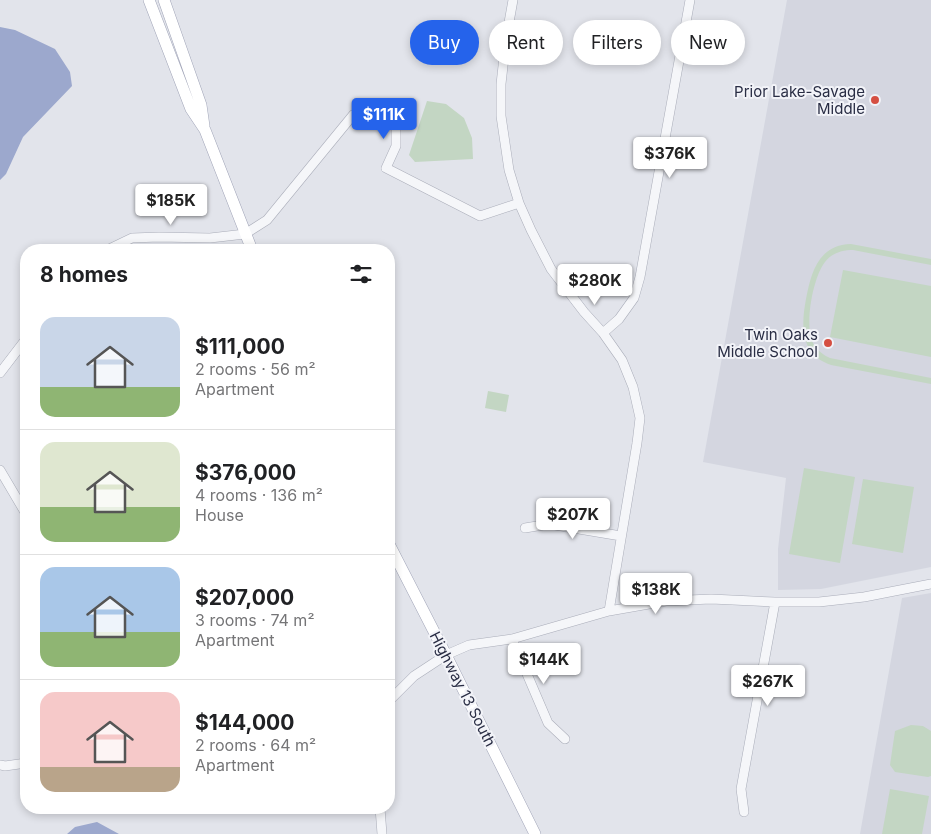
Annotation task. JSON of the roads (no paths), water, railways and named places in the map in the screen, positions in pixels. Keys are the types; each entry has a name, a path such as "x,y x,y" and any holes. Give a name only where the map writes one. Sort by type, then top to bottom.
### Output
{"main road":[{"path":"149,0 192,109 204,130 249,244"},
{"path":"164,0 201,105 204,130"},
{"name":"Highway 13 South","path":"395,556 535,834"}],"street":[{"path":"513,0 503,59 501,84 501,116 509,170 519,202 531,230 552,269 622,360 633,387 640,418 608,611"},
{"path":"603,333 619,320 634,298 640,277 690,0"},
{"path":"120,244 132,238 210,238 244,234 267,220 353,115 372,111 386,114 396,128 396,146 386,168 480,216 519,202"},
{"path":"0,373 20,347"},
{"path":"0,470 20,504"},
{"path":"525,528 549,524 621,536"},
{"path":"395,695 414,676 446,655 469,645 512,639 608,611 666,600 711,599 819,602 864,597 931,584"},
{"path":"744,812 741,789 775,602"},
{"path":"512,639 548,723 566,739"},
{"path":"0,766 20,764"},
{"path":"380,814 382,834"}],"water":[{"path":"0,27 15,30 55,49 70,72 72,86 23,137 6,174 0,180"},
{"path":"97,822 119,834 67,834 75,827"}],"place":[{"name":"Prior Lake-Savage Middle","path":"875,100"},
{"name":"Twin Oaks Middle School","path":"828,343"}]}
